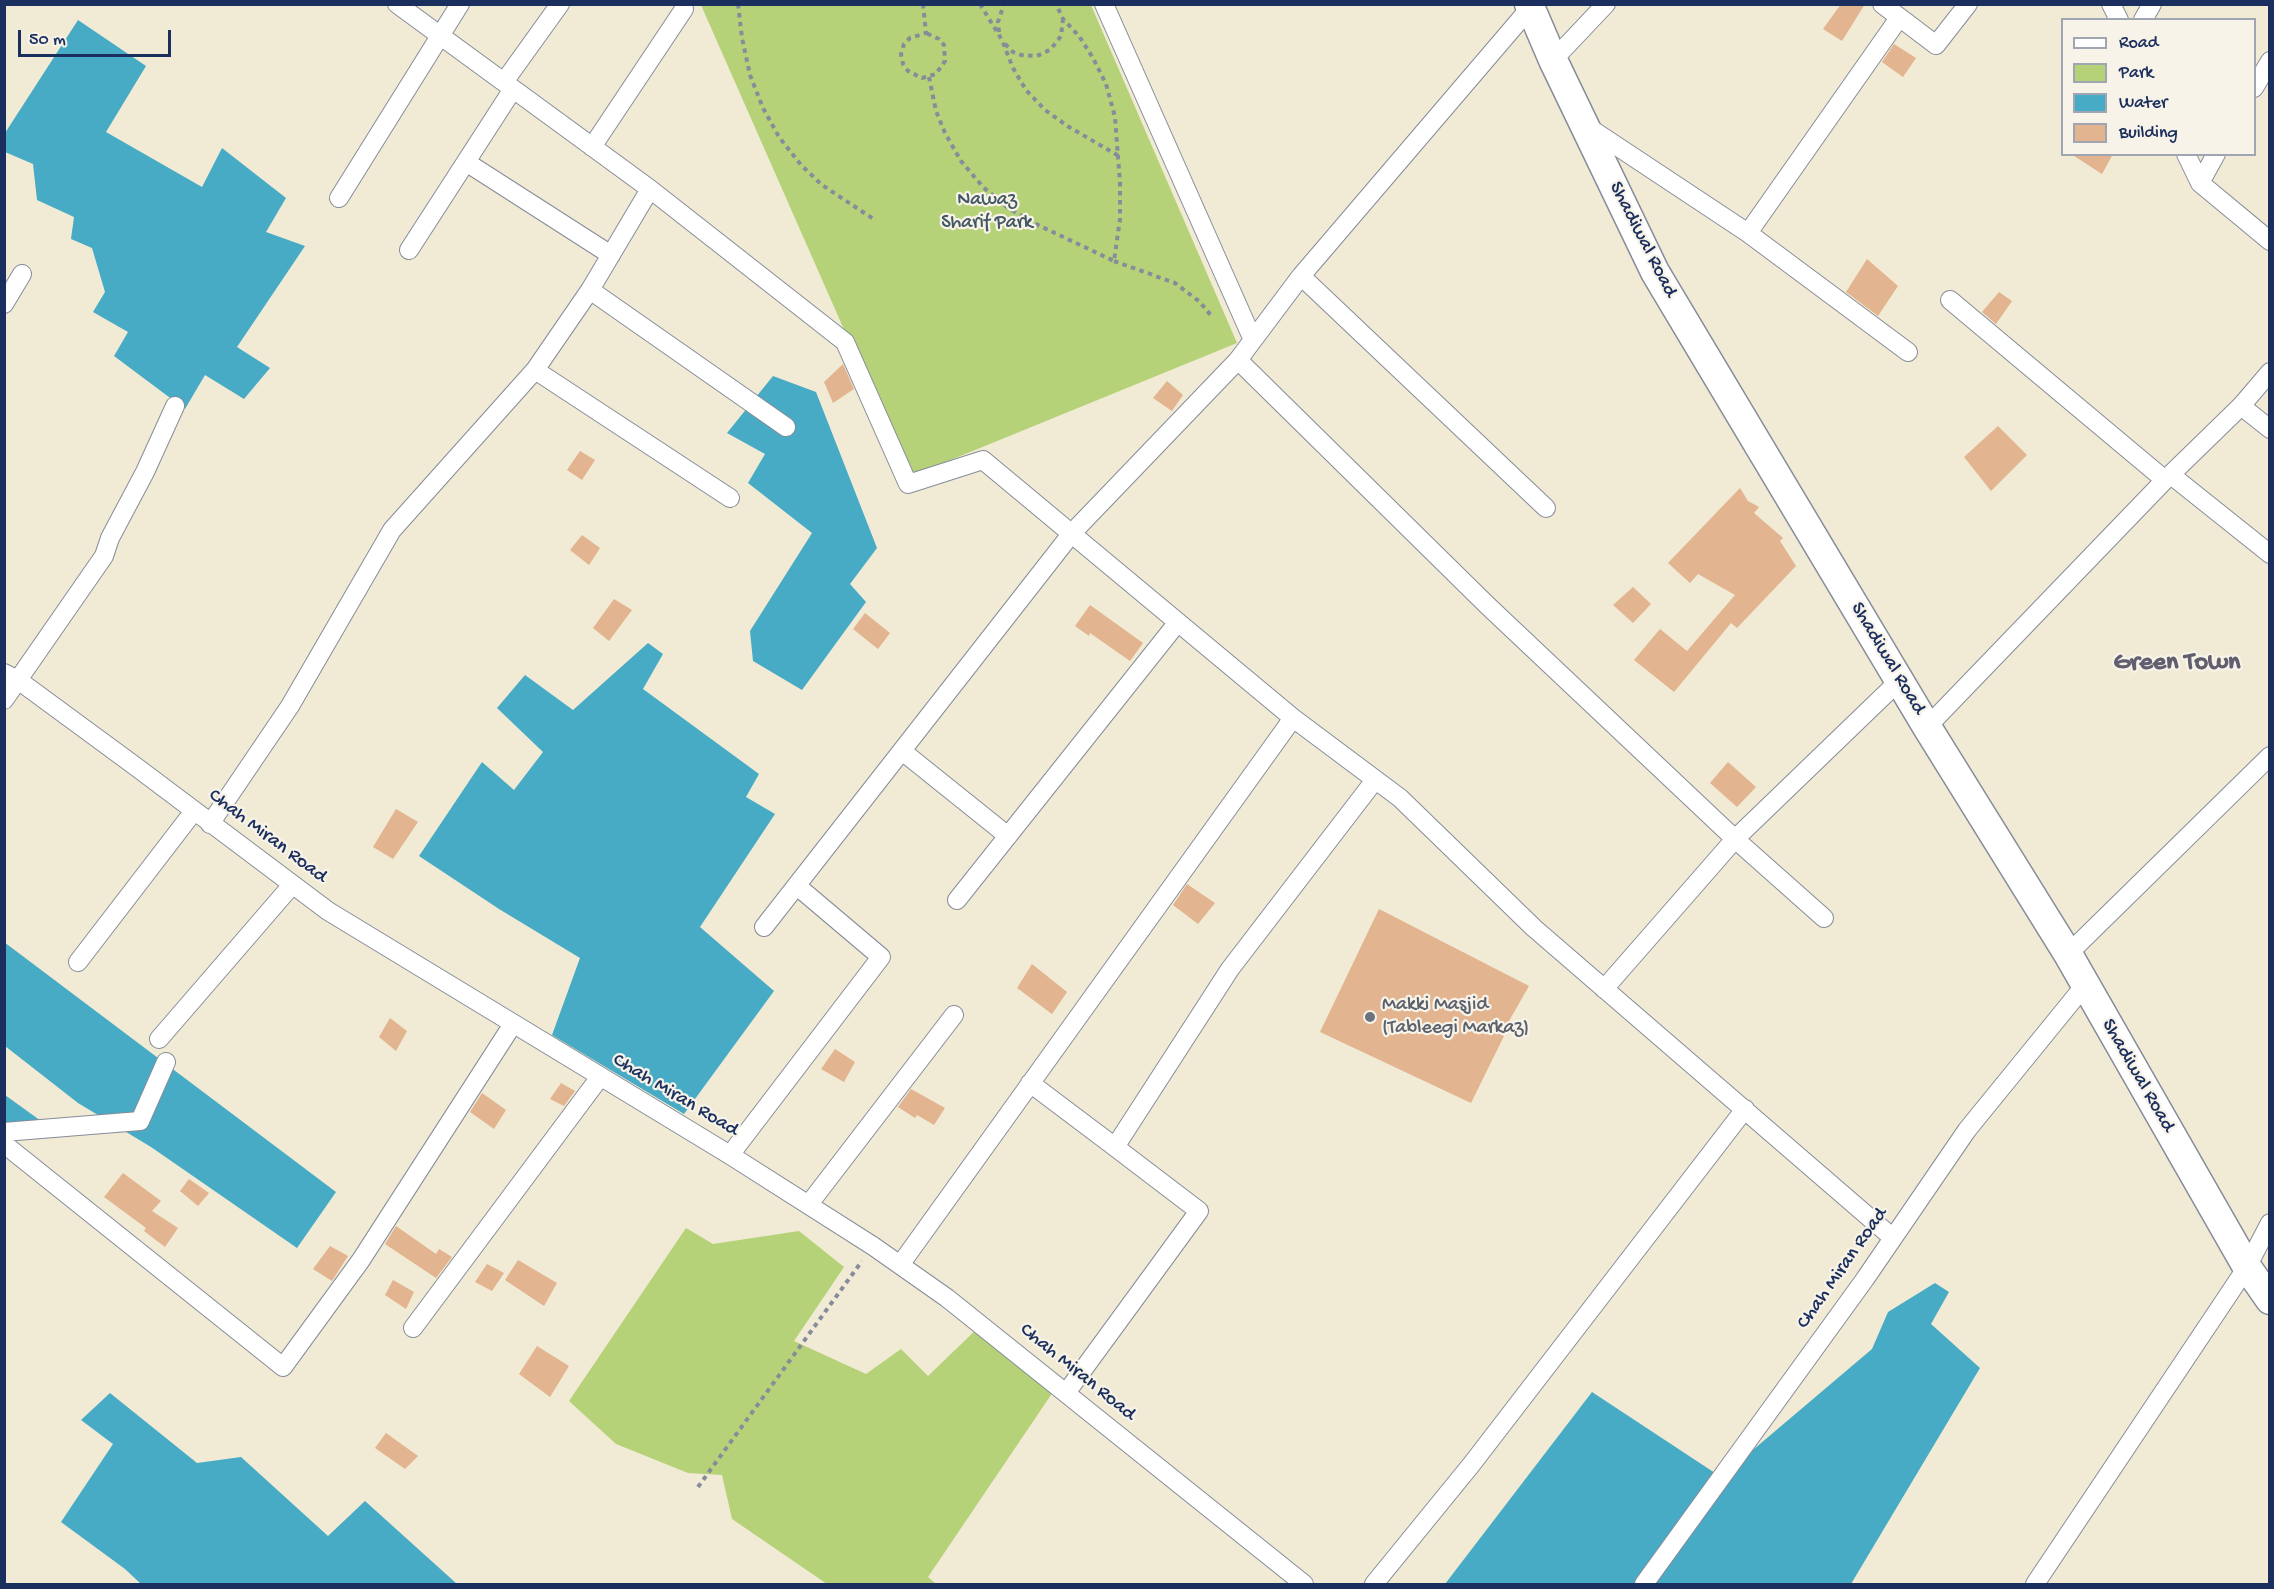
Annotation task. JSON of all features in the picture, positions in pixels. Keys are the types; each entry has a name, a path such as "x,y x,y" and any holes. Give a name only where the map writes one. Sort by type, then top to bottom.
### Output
{"main road":[{"name":"Shadiwal Road","path":"1530,6 1553,60 1655,272 1927,727 2068,954 2247,1266 2270,1300"}],"street":[{"path":"398,4 650,189 845,342 908,484 983,459 1293,718 1400,798 1534,928 1893,1238"},
{"path":"339,198 460,4"},
{"path":"409,250 466,162 508,86 560,4"},
{"path":"1104,4 1253,340"},
{"path":"1553,60 1606,4"},
{"path":"1882,4 1936,45 1968,4"},
{"path":"2111,4 2118,18"},
{"path":"2144,18 2152,4"},
{"path":"764,927 1072,533 1238,360 1301,276 1530,6"},
{"path":"592,147 684,9"},
{"path":"1748,233 1899,18"},
{"path":"2256,85 2270,62"},
{"path":"1586,125 1748,233 1908,352"},
{"path":"2187,156 2200,183 2270,242"},
{"path":"2200,183 2215,156"},
{"path":"466,162 611,255"},
{"path":"210,824 290,706 392,530 535,370 590,290 650,189"},
{"path":"4,304 22,274"},
{"path":"1301,276 1546,508"},
{"path":"590,290 786,427"},
{"path":"1950,300 2168,477 2270,554"},
{"path":"1238,360 1488,606 1735,839 1824,918"},
{"path":"535,370 730,498"},
{"path":"1927,727 2168,477 2241,406 2270,372"},
{"path":"4,700 11,676 104,556 110,538 145,472 175,406"},
{"path":"2241,406 2270,429"},
{"path":"957,900 1178,622"},
{"name":"Chah Miran Road","path":"11,676 328,911 730,1155 873,1246 947,1298 1304,1584"},
{"path":"1604,989 1735,839 1900,680"},
{"path":"900,1265 1293,718"},
{"path":"902,752 1008,836"},
{"path":"2068,954 2270,756"},
{"path":"1114,1147 1230,969 1375,780"},
{"path":"78,962 194,811"},
{"path":"159,1040 292,885"},
{"path":"730,1155 881,957 797,886"},
{"name":"Chah Miran Road","path":"1644,1584 1893,1238 1967,1130 2085,986"},
{"path":"809,1204 954,1016"},
{"path":"4,1144 283,1367 361,1260 513,1024"},
{"path":"4,1132 140,1121 166,1062"},
{"path":"413,1328 600,1077"},
{"path":"1030,1083 1199,1211 1066,1393"},
{"path":"1374,1584 1471,1465 1745,1109"},
{"path":"2035,1584 2247,1266 2270,1223"}],"path":[{"path":"738,4 742,39 750,75 763,108 779,137 801,165 822,185 875,220"},
{"path":"923,4 926,33"},
{"path":"980,4 1002,40 1013,52 1021,55 1036,56 1051,49 1061,36 1063,19"},
{"path":"1004,4 998,22 1002,40 1013,68 1026,90 1045,110 1119,156"},
{"path":"1056,4 1063,19 1089,51 1106,84 1115,117 1119,156 1120,219 1114,261"},
{"path":"926,33 939,39 946,53 942,69 929,77 914,75 908,71 903,64 901,54 904,44 910,38 926,33"},
{"path":"929,77 936,111 945,133 961,161 983,187 1016,212 1114,261 1175,283 1200,302 1213,318"},
{"path":"698,1488 873,1246"}],"green space":[{"name":"Nawaz Sharif Park","path":"701,5 1091,5 1237,343 909,477"},
{"path":"686,1228 713,1244 799,1231 844,1267 794,1341 866,1374 901,1349 928,1376 981,1325 1057,1386 928,1577 936,1584 827,1584 732,1519 722,1475 688,1473 616,1444 569,1401"}],"water":[{"path":"78,20 146,66 106,132 202,187 222,148 286,198 266,232 305,246 237,347 270,368 244,399 205,375 185,409 114,356 128,332 93,312 105,292 92,248 71,239 74,217 37,200 33,164 5,152 5,133"},
{"path":"773,376 816,392 877,548 850,584 866,602 802,690 753,661 750,631 812,533 748,483 765,454 727,433"},
{"path":"648,643 663,654 643,689 759,774 746,797 775,814 700,927 774,991 684,1114 552,1035 580,958 499,909 419,856 482,762 514,790 543,752 497,708 525,675 573,710"},
{"path":"4,942 336,1192 297,1248 151,1147 78,1103 5,1046"},
{"path":"5,1095 41,1121 5,1124"},
{"path":"1935,1283 1949,1292 1931,1324 1980,1368 1851,1584 1445,1584 1592,1392 1721,1477 1872,1349 1888,1312"},
{"path":"110,1393 197,1463 241,1457 328,1536 365,1501 457,1584 141,1584 125,1569 61,1522 113,1444 81,1420"}],"building":[{"path":"1841,4 1865,4 1842,41 1823,29"},
{"path":"1894,44 1916,58 1903,77 1882,62"},
{"path":"2074,156 2112,156 2102,174"},
{"path":"1867,259 1898,286 1878,316 1846,292"},
{"path":"1999,292 2012,301 1996,324 1982,312"},
{"path":"843,364 854,389 833,403 824,382"},
{"path":"1167,381 1183,395 1172,411 1153,398"},
{"path":"1998,426 2027,455 1991,491 1964,457"},
{"path":"580,451 595,460 582,480 567,470"},
{"path":"1740,488 1748,501 1759,507 1754,513 1783,538 1780,541 1796,566 1737,628 1731,623 1674,692 1634,660 1660,629 1687,651 1735,595 1698,574 1690,583 1668,563"},
{"path":"582,535 600,548 589,565 570,550"},
{"path":"1633,587 1651,604 1633,623 1613,605"},
{"path":"614,599 632,610 609,641 593,628"},
{"path":"1090,605 1143,643 1130,661 1090,633 1089,636 1075,626"},
{"path":"865,613 890,633 878,649 853,629"},
{"path":"1728,762 1756,787 1737,807 1710,783"},
{"path":"396,809 418,822 393,859 373,847"},
{"path":"1187,884 1215,903 1198,924 1173,905"},
{"path":"1379,909 1529,986 1501,1035 1504,1036 1471,1103 1320,1032"},
{"path":"1032,964 1067,992 1052,1014 1017,988"},
{"path":"390,1018 407,1031 396,1051 379,1037"},
{"path":"835,1049 855,1062 844,1082 821,1069"},
{"path":"561,1083 575,1091 564,1106 550,1099"},
{"path":"911,1089 945,1108 934,1125 917,1115 915,1118 898,1107"},
{"path":"482,1093 506,1110 494,1129 470,1112"},
{"path":"123,1173 161,1201 152,1211 178,1228 165,1247 144,1231 146,1228 104,1197"},
{"path":"189,1179 209,1193 198,1206 180,1191"},
{"path":"396,1226 436,1254 439,1249 452,1257 436,1278 385,1244"},
{"path":"330,1246 348,1256 332,1281 313,1269"},
{"path":"518,1260 557,1283 544,1306 505,1280"},
{"path":"487,1264 504,1273 492,1291 475,1282"},
{"path":"393,1280 414,1292 406,1309 385,1295"},
{"path":"537,1346 569,1366 550,1397 519,1374"},
{"path":"386,1433 418,1456 405,1469 375,1448"}],"place":[{"name":"Makki Masjid (Tableegi Markaz)","path":"1370,1017"}],"district":[{"name":"Green Town","path":"2177,664"}]}
